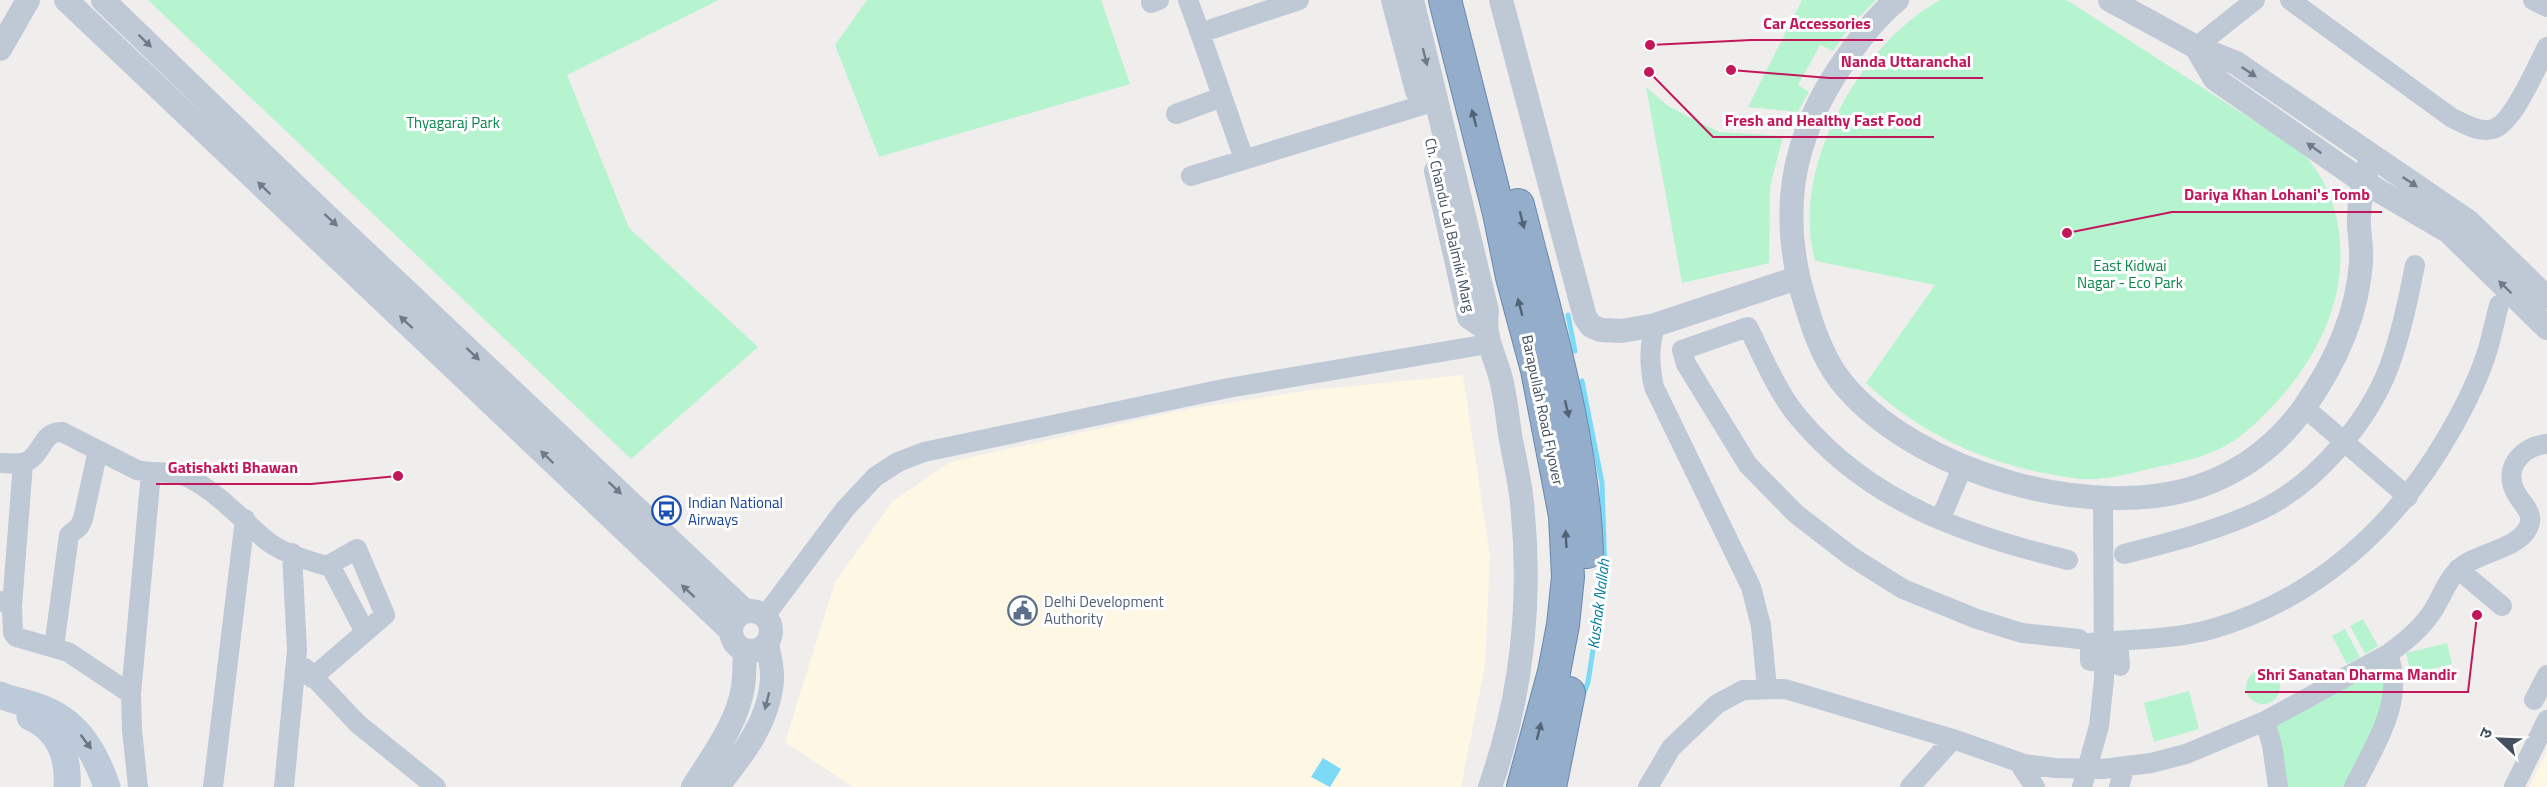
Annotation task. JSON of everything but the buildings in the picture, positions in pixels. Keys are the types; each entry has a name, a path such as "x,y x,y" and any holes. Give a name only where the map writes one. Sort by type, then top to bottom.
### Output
{"highway":[{"name":"Barapullah Road Flyover","path":"1445,0 1499,213 1512,277 1537,370 1565,516 1568,577 1563,625 1554,672 1522,787"},
{"name":"Barapullah Road Flyover","path":"1467,0 1569,416 1586,507 1588,578 1575,668 1550,787"}],"main road":[{"path":"0,695 37,706 60,717 80,734 97,758 107,787"},
{"path":"0,708 33,717 58,739 65,755 68,771 67,787"}],"street":[{"path":"0,48 28,0"},
{"path":"44,0 56,0"},
{"path":"66,0 771,629 767,643 772,680 767,705 748,746 717,787"},
{"path":"103,0 349,252 738,640 758,650 767,643"},
{"path":"1188,0 1244,159"},
{"path":"1200,33 1299,0"},
{"name":"Ch. Chandu Lal Balmiki Marg","path":"1393,0 1429,103"},
{"name":"Ch. Chandu Lal Balmiki Marg","path":"1412,0 1469,317 1486,336 1500,374 1522,502 1526,565 1521,657 1504,742 1490,787"},
{"path":"1501,0 1585,316 1592,326 1613,333 1655,325 1797,278"},
{"path":"1897,0 1875,20 1843,62 1827,86 1805,135 1795,165 1791,195 1790,224 1797,278 1819,342 1839,379 1861,402 1918,444 1963,466 2023,486 2049,492 2103,498 2163,494 2205,484 2224,476 2241,467 2275,442 2304,407 2322,379 2341,342 2355,303 2361,264 2359,223 2362,181 2372,156"},
{"path":"2110,0 2196,47 2236,63 2469,222 2547,298"},
{"path":"2196,47 2255,0"},
{"path":"2290,0 2452,118 2474,129 2493,129 2508,120 2547,47"},
{"path":"2533,0 2547,7"},
{"path":"2196,47 2215,79 2362,181 2449,232 2547,328"},
{"path":"1176,114 1222,97"},
{"path":"1191,176 1429,103"},
{"path":"2124,554 2202,534 2264,508 2302,483 2344,442 2370,403 2388,369 2399,338 2415,265"},
{"path":"2090,661 2090,643 2170,637 2211,629 2266,608 2323,576 2360,548 2408,497 2438,452 2466,402 2488,350 2499,305"},
{"path":"1655,325 1649,346 1649,365 1654,387 1751,587 1761,626 1767,688"},
{"path":"2068,560 2004,544 1940,520 1890,497 1840,461 1798,417 1768,369 1748,327 1682,350 1686,364 1748,465 1796,513 1852,557 1903,589 1977,620 2022,633 2079,639"},
{"path":"693,787 727,734 737,712 743,687 735,618 755,614 844,509 875,477 898,462 924,452 1486,336"},
{"path":"2304,407 2408,497"},
{"path":"0,463 23,463 31,460 48,435 54,431 62,432 137,470 171,473 189,478 245,519 269,542 327,565 365,632"},
{"path":"1647,787 1671,748 1717,704 1743,690 1767,688 1785,689 1808,695 2018,762 2055,768 2125,766 2151,763 2186,754 2265,721 2388,654 2424,624 2458,569 2472,560 2519,539 2526,531 2530,523 2530,513 2516,493 2512,482 2512,470 2517,458 2526,450 2536,445 2547,444"},
{"path":"54,647 69,535 79,527 83,519 98,450"},
{"path":"23,463 6,604 13,633 16,637 68,652 131,694"},
{"path":"1940,520 1963,466"},
{"path":"138,787 131,694 151,473"},
{"path":"2082,787 2099,726 2111,641 2103,498"},
{"path":"213,787 245,519"},
{"path":"312,678 385,615 359,551 355,550 327,565"},
{"path":"284,787 297,650 292,553"},
{"path":"2458,569 2502,606"},
{"path":"2111,641 2120,666"},
{"path":"297,650 302,664 312,678 358,724 436,787"},
{"path":"2354,787 2388,718 2393,700 2394,678 2388,654"},
{"path":"2534,700 2547,675"},
{"path":"2514,787 2547,720"},
{"path":"2265,721 2272,745 2278,787"},
{"path":"1910,787 1953,740"},
{"path":"2018,762 2035,787"},
{"path":"2119,787 2125,766"}],"shaded area":[{"path":"1463,375 1490,556 1485,666 1461,787 853,787 785,742 835,582 893,501 950,462 1188,409 1311,390"},
{"path":"2547,751 2547,787 2529,787"}],"green space":[{"name":"Thyagaraj Park","path":"148,0 719,0 567,75 629,228 758,347 631,459"},
{"path":"867,0 1101,0 1130,84 879,157 835,45"},
{"path":"1802,0 1876,0 1852,24 1833,51 1820,45 1798,85 1809,92 1798,112 1748,107"},
{"name":"East Kidwai Nagar - Eco Park","path":"1940,0 2065,0 2070,2 2302,152 2321,178 2333,206 2340,236 2340,269 2332,310 2316,348 2293,382 2280,399 2247,431 2232,442 2198,457 2130,474 2101,478 2073,478 2015,466 1962,447 1912,419 1866,383 1935,285 1815,261 1810,233 1811,197 1818,163 1830,130 1865,68 1888,41 1913,18"},
{"path":"1646,87 1668,106 1719,132 1783,136 1770,187 1769,263 1682,283"},
{"path":"2363,619 2378,646 2365,654 2350,626"},
{"path":"2345,629 2360,657 2347,664 2332,636"},
{"path":"2447,643 2452,664 2411,674 2406,653"},
{"path":"2387,663 2387,698 2347,787 2284,787 2272,723"},
{"path":"2263,670 2275,675 2280,687 2275,699 2263,704 2251,699 2246,687 2251,675"},
{"path":"2189,691 2199,729 2154,742 2144,703"}],"water":[{"path":"1323,758 1341,769 1330,787 1311,777"}],"waterway":[{"name":"Kushak Nallah","path":"1568,315 1575,351"},
{"name":"Kushak Nallah","path":"1582,381 1602,483 1605,573 1588,682 1582,698"}],"place":[{"name":"Car Accessories","path":"1650,45"},
{"name":"Nanda Uttaranchal","path":"1731,70"},
{"name":"Fresh and Healthy Fast Food","path":"1649,72"},
{"name":"Dariya Khan Lohani's Tomb","path":"2067,233"},
{"name":"Gatishakti Bhawan","path":"398,476"},
{"name":"Indian National Airways","path":"667,511"},
{"name":"Delhi Development Authority","path":"1023,610"},
{"name":"Shri Sanatan Dharma Mandir","path":"2477,615"}]}
